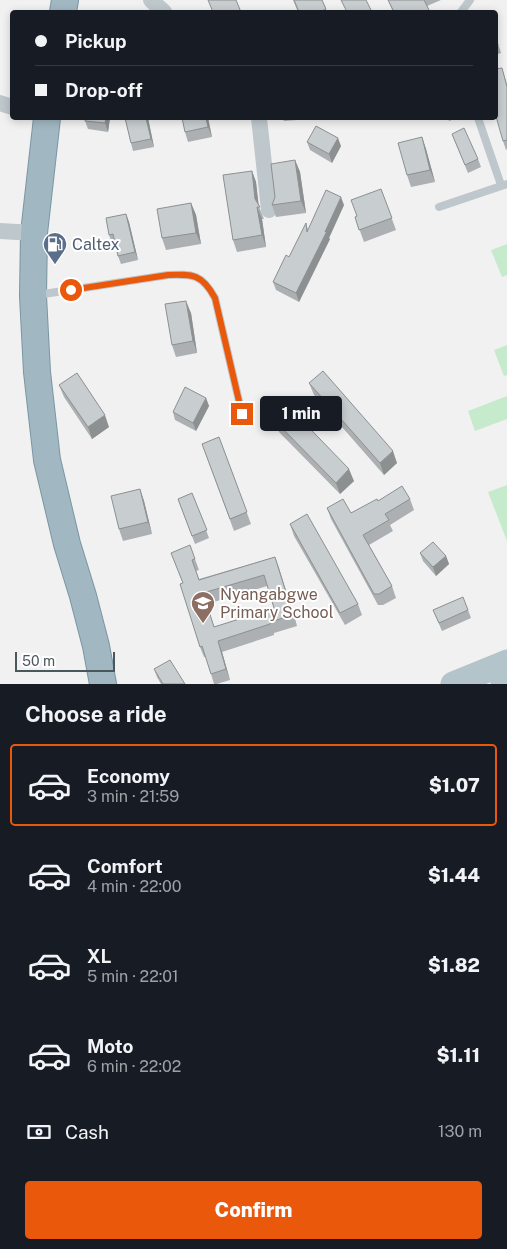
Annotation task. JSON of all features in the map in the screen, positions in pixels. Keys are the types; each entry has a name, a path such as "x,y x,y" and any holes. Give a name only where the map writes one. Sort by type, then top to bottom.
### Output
{"highway":[{"path":"45,120 34,233 33,296 36,372 48,460 67,544 96,646 103,684"},
{"path":"67,544 84,684"}],"main road":[{"path":"453,684 507,662"},
{"path":"503,684 507,682"}],"street":[{"path":"151,0 162,10"},
{"path":"259,120 269,210"},
{"path":"0,231 34,233"}],"lane":[{"path":"439,207 504,185 479,120"},
{"path":"33,296 168,275 184,274 198,276 208,285 215,298 242,414"}],"green space":[{"path":"507,244 507,275 502,277 491,250"},
{"path":"507,345 507,375 504,376 494,350"},
{"path":"507,396 507,419 475,431 468,411"},
{"path":"507,485 507,541 488,492"}],"building":[{"path":"208,0 236,0 240,10 212,10"},
{"path":"294,0 322,0 326,9 324,10 298,10"},
{"path":"341,0 366,0 371,10 346,10"},
{"path":"388,0 424,0 429,10 393,10"},
{"path":"502,68 507,87 507,140 503,141 497,120 498,69"},
{"path":"85,120 106,120 105,123"},
{"path":"125,120 146,120 151,139 131,143"},
{"path":"182,120 206,120 208,127 185,132"},
{"path":"316,126 338,138 329,154 307,142"},
{"path":"464,128 478,159 465,165 452,134"},
{"path":"422,137 430,170 407,175 398,143"},
{"path":"295,160 301,201 272,205 275,197 271,164"},
{"path":"252,171 255,199 260,207 257,207 262,235 233,240 223,175"},
{"path":"381,189 392,218 359,230 355,217 357,216 351,200"},
{"path":"326,190 341,197 325,232 327,231 296,293 273,282 286,255 289,257 306,223 307,232"},
{"path":"191,203 196,233 162,238 157,209"},
{"path":"126,214 135,252 118,256 113,234 109,235 106,218"},
{"path":"186,301 193,341 172,345 165,304"},
{"path":"323,371 393,451 380,463 309,383"},
{"path":"77,373 105,415 88,427 59,385"},
{"path":"185,387 206,398 193,423 173,412"},
{"path":"288,406 349,469 336,483 274,420"},
{"path":"219,437 247,512 230,519 202,444"},
{"path":"402,486 410,499 385,514 389,520 363,535 392,586 379,594 374,594 327,508 343,499 351,513 377,499 378,501"},
{"path":"140,489 148,522 119,529 111,496"},
{"path":"192,493 207,530 192,536 178,499"},
{"path":"307,514 358,604 340,613 290,524"},
{"path":"433,542 446,556 433,567 420,553"},
{"path":"190,545 195,559 192,560 199,580 275,557 293,615 218,641 226,669 211,674 202,646 200,647 180,584 183,583 171,553","holes":["264,575 274,608 214,627 203,593"]},
{"path":"463,597 468,610 439,623 433,610"},
{"path":"170,660 185,684 163,684 154,669"}],"place":[{"name":"Caltex","path":"55,265"},
{"name":"Nyangabgwe Primary School","path":"203,624"}],"route":[{"path":"71,290 168,275 184,274 198,276 208,285 215,298 242,414"}]}
